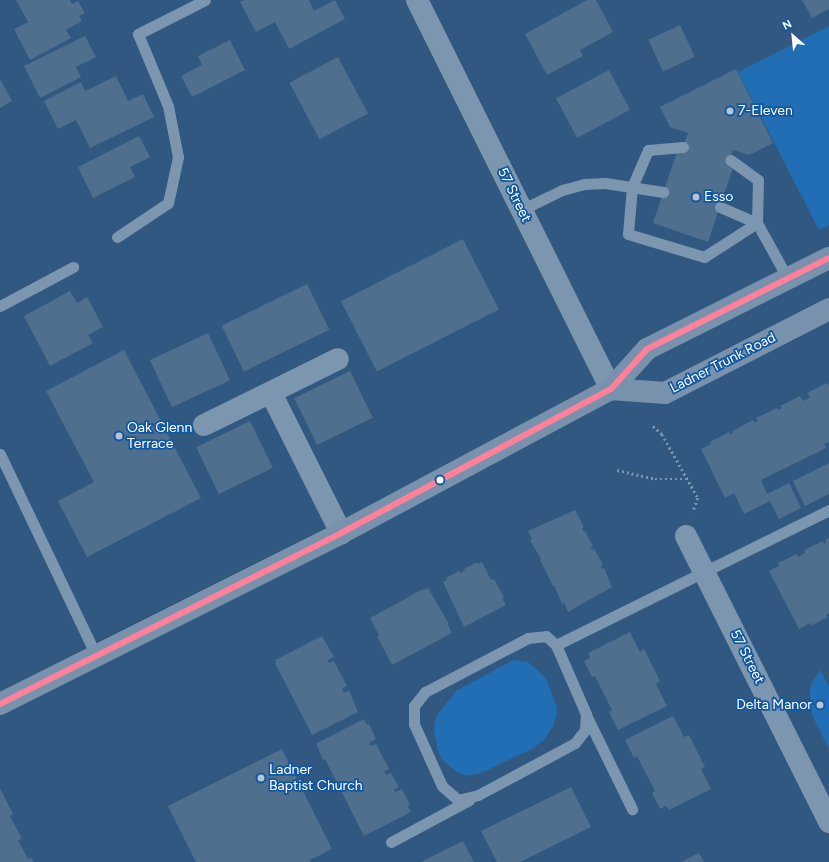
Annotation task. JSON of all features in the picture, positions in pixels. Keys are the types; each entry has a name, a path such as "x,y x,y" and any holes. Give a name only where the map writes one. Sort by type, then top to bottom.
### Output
{"main road":[{"path":"0,704 341,533 611,389 647,349 829,258"},
{"name":"Ladner Trunk Road","path":"611,389 665,393 829,309"}],"street":[{"name":"57 Street","path":"417,0 611,389"},
{"path":"204,425 338,359"},
{"path":"271,392 341,533"},
{"name":"57 Street","path":"686,536 829,822"}],"lane":[{"path":"117,237 168,203 178,157 168,106 138,34 205,0"},
{"path":"683,147 648,150 632,187 628,234 704,257 757,223"},
{"path":"730,160 758,180 757,223 788,278"},
{"path":"521,210 562,190 584,184 605,183 663,192"},
{"path":"720,206 757,223"},
{"path":"0,306 73,267"},
{"path":"0,454 96,655"},
{"path":"556,645 829,510"},
{"path":"478,795 458,800 442,786 414,724 414,706 425,692 528,638 546,636 556,645 586,714 632,809"},
{"path":"391,842 575,743 585,730 586,714"}],"path":[{"path":"653,426 662,434 698,498 686,536"},
{"path":"617,470 654,479 688,479"}],"shaded area":[{"path":"829,26 829,225 819,230 738,72"},
{"path":"513,660 528,662 546,678 556,705 557,713 553,726 544,740 532,749 481,773 467,776 455,771 442,759 438,752 434,731 435,721 438,714 456,691"},
{"path":"820,670 829,687 829,749 812,715 810,693 811,684"}],"building":[{"path":"16,0 70,0 72,4 78,1 85,13 79,16 82,21 66,30 71,38 30,60 14,29 28,22"},
{"path":"244,0 309,0 314,11 335,0 345,19 289,49 275,22 256,32 240,2"},
{"path":"587,0 596,0 613,32 580,50 583,56 547,75 525,34"},
{"path":"802,0 829,0 829,9 812,18"},
{"path":"680,25 695,57 663,72 648,40"},
{"path":"85,36 96,57 76,67 81,77 40,98 24,66"},
{"path":"230,40 245,70 192,97 181,76 202,65 198,56"},
{"path":"338,57 368,114 319,139 289,83"},
{"path":"736,69 773,143 749,155 733,150 728,166 733,168 708,242 653,223 677,152 681,154 688,133 670,127 660,107"},
{"path":"609,70 630,110 577,138 556,98"},
{"path":"116,76 128,101 143,94 154,117 90,148 76,120 58,129 44,101 81,82 85,91"},
{"path":"0,79 12,101 0,108"},
{"path":"139,136 150,157 130,167 135,177 93,198 78,167"},
{"path":"463,239 499,309 377,372 341,301"},
{"path":"307,284 329,330 244,371 222,326"},
{"path":"70,291 77,303 87,297 103,327 88,335 93,343 50,366 24,316"},
{"path":"208,333 230,380 172,407 150,360"},
{"name":"Oak Glenn Terrace","path":"124,350 201,498 87,557 58,501 94,482 46,391"},
{"path":"350,371 373,418 317,445 294,398"},
{"path":"827,383 829,385 829,442 824,444 826,448 761,480 767,494 789,483 801,508 779,519 770,501 744,514 734,493 725,498 701,449 711,444 710,442 729,432 730,434 733,433 732,431 753,420 754,422 758,421 756,418 777,408 778,410 782,408 780,406 800,396 803,401 810,397 807,393"},
{"path":"250,421 273,468 219,494 196,447"},
{"path":"829,463 829,494 805,506 793,481"},
{"path":"575,510 584,527 582,528 584,532 585,531 593,546 591,547 592,550 594,548 603,565 601,566 602,569 604,568 612,587 568,612 564,603 562,604 554,585 553,586 540,560 541,559 530,540 532,539 528,531"},
{"path":"829,538 829,613 826,615 828,617 811,626 810,623 799,629 769,571 779,566 778,563 797,554 798,557 805,553 804,550 823,541 824,544 826,543 825,540"},
{"path":"477,562 478,564 482,562 491,580 494,579 504,597 502,598 506,605 464,627 443,582 447,580 446,578 459,571 460,573"},
{"path":"428,588 449,624 448,625 452,633 392,665 377,636 379,635 370,618 409,596"},
{"path":"630,632 640,652 644,649 660,681 656,684 667,706 618,730 609,712 612,710 595,676 592,677 584,661 590,658 588,653"},
{"path":"322,636 334,657 327,660 329,663 334,661 347,686 342,688 344,693 349,690 358,712 312,735 275,663 275,660"},
{"path":"673,716 684,737 689,735 705,767 701,769 711,789 669,810 666,806 660,809 652,793 655,791 637,756 634,758 625,740"},
{"path":"364,719 367,725 369,724 376,739 369,743 371,746 376,744 389,769 384,771 386,775 391,773 399,787 394,790 395,792 402,789 410,805 408,806 411,812 364,836 325,759 323,760 317,743"},
{"name":"Ladner Baptist Church","path":"282,749 332,849 310,860 311,862 196,862 168,806"},
{"path":"571,787 591,827 520,862 497,862 481,831"},
{"path":"0,788 13,814 10,816 22,839 18,840 28,859 31,858 34,862 0,862"},
{"path":"463,841 474,862 421,862"},
{"path":"699,853 704,862 681,862"}],"transit line":[{"path":"0,704 341,533 611,389 647,349 829,258"}],"place":[{"name":"7-Eleven","path":"730,111"},
{"name":"Esso","path":"696,197"},
{"name":"Oak Glenn Terrace","path":"119,436"},
{"name":"Delta Manor","path":"820,705"},
{"name":"Ladner Baptist Church","path":"261,778"}]}
